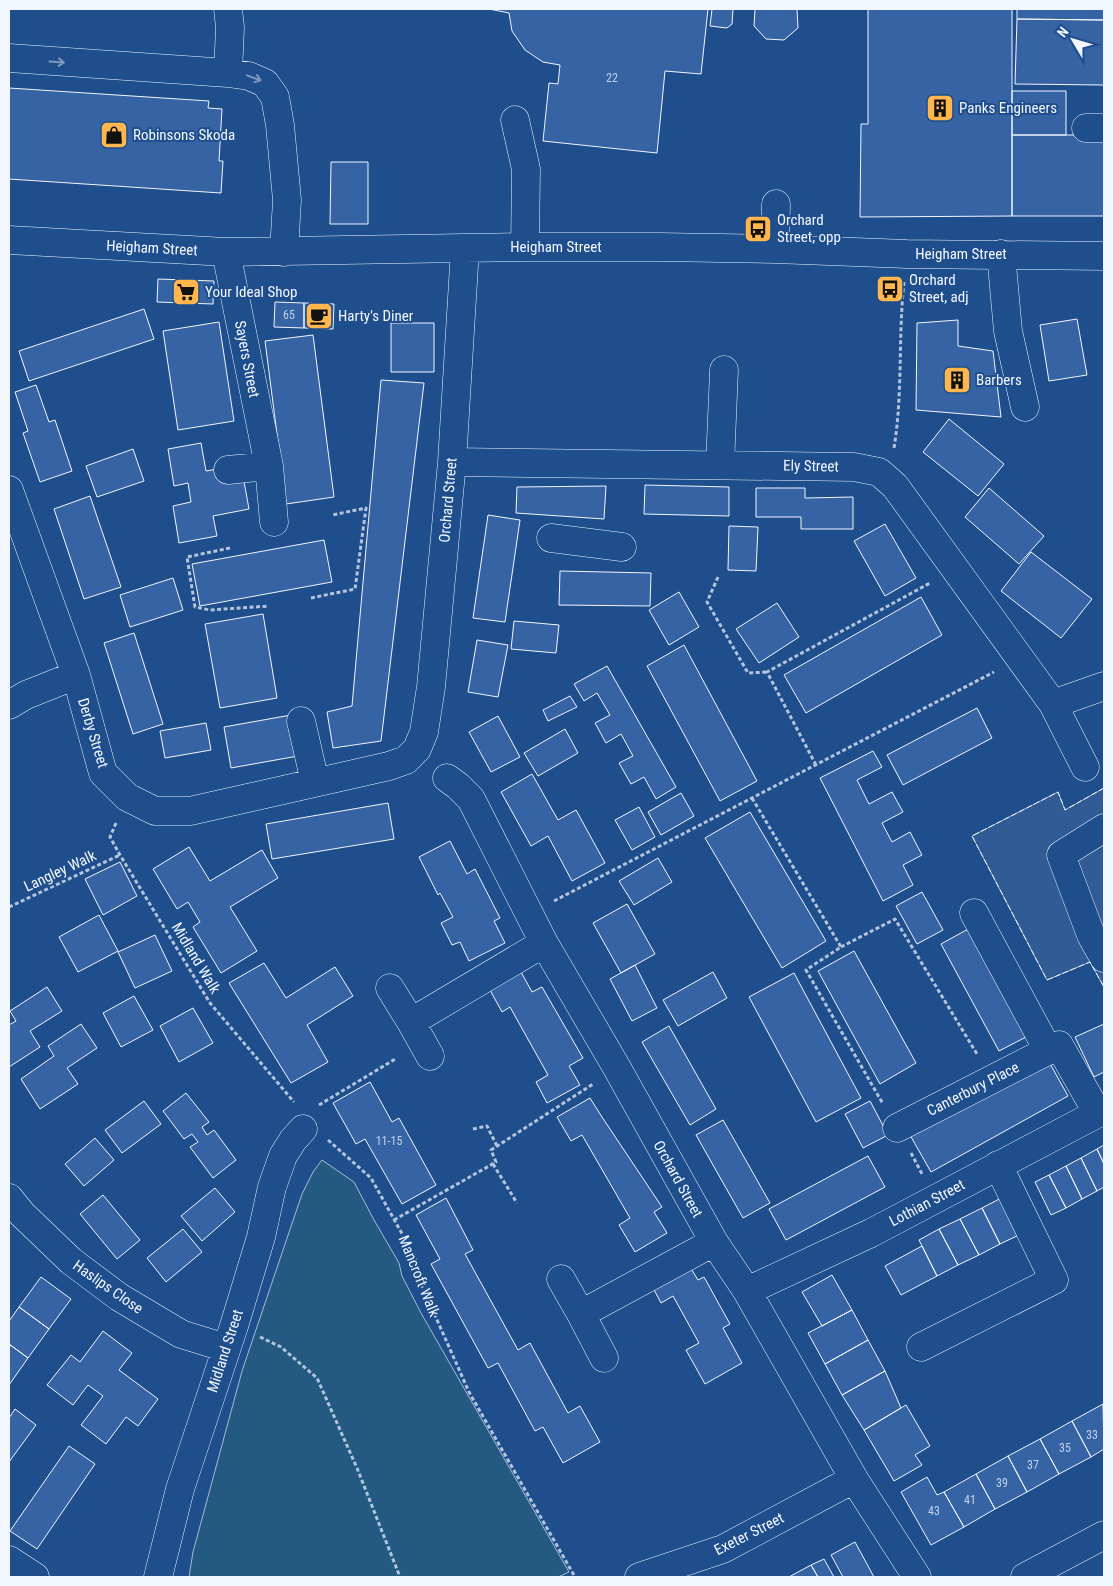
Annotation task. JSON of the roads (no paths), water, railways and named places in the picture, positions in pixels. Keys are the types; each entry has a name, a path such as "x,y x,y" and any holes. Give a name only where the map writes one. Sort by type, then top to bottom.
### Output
{"street":[{"path":"228,9 230,27 228,73"},
{"path":"9,58 228,73 249,76 265,82 275,97 280,125 287,200 284,252"},
{"path":"515,120 526,169 525,247"},
{"path":"775,249 776,204"},
{"name":"Heigham Street","path":"9,240 226,252 525,247 775,249 907,254 1104,256"},
{"name":"Orchard Street","path":"417,749 424,732 430,687 452,462 465,249"},
{"name":"Sayers Street","path":"226,252 268,466 274,522"},
{"path":"1001,254 1008,331 1025,407"},
{"path":"720,465 724,370"},
{"name":"Ely Street","path":"452,462 854,466 879,472 895,486 1053,704 1084,767"},
{"path":"228,470 268,466"},
{"name":"Derby Street","path":"9,490 76,675 104,773 127,797 156,811 190,811 389,766 406,760 417,749"},
{"path":"551,538 622,547"},
{"path":"9,705 26,695 76,675"},
{"path":"1053,704 1104,686"},
{"path":"301,721 315,782"},
{"name":"Orchard Street","path":"447,778 471,799 544,943 617,1068 714,1242 747,1291 854,1479 917,1577"},
{"path":"1104,828 1061,855 1091,935 1104,958"},
{"path":"974,913 1048,1050 1059,1045 1101,1112"},
{"path":"390,988 421,1040 544,943"},
{"name":"Canterbury Place","path":"898,1128 1048,1050"},
{"name":"Lothian Street","path":"747,1291 871,1232 1101,1112"},
{"name":"Midland Street","path":"158,1577 180,1489 261,1237 275,1180 283,1156 293,1140 309,1121"},
{"path":"921,1347 1054,1280 998,1165"},
{"name":"Haslips Close","path":"9,1198 22,1214 71,1261 118,1297 181,1334 230,1337"},
{"path":"581,1314 714,1242"},
{"path":"561,1279 604,1358"},
{"name":"Exeter Street","path":"639,1577 723,1549 854,1479"},
{"path":"1040,1574 1104,1535"},
{"path":"9,1560 35,1577"}],"place":[{"name":"Panks Engineers","path":"940,108"},
{"name":"Robinsons Skoda","path":"114,135"},
{"name":"Orchard Street, opp","path":"758,229"},
{"name":"Orchard Street, adj","path":"890,289"},
{"name":"Your Ideal Shop","path":"186,292"},
{"name":"Harty's Diner","path":"319,316"},
{"name":"Barbers","path":"957,380"}]}
